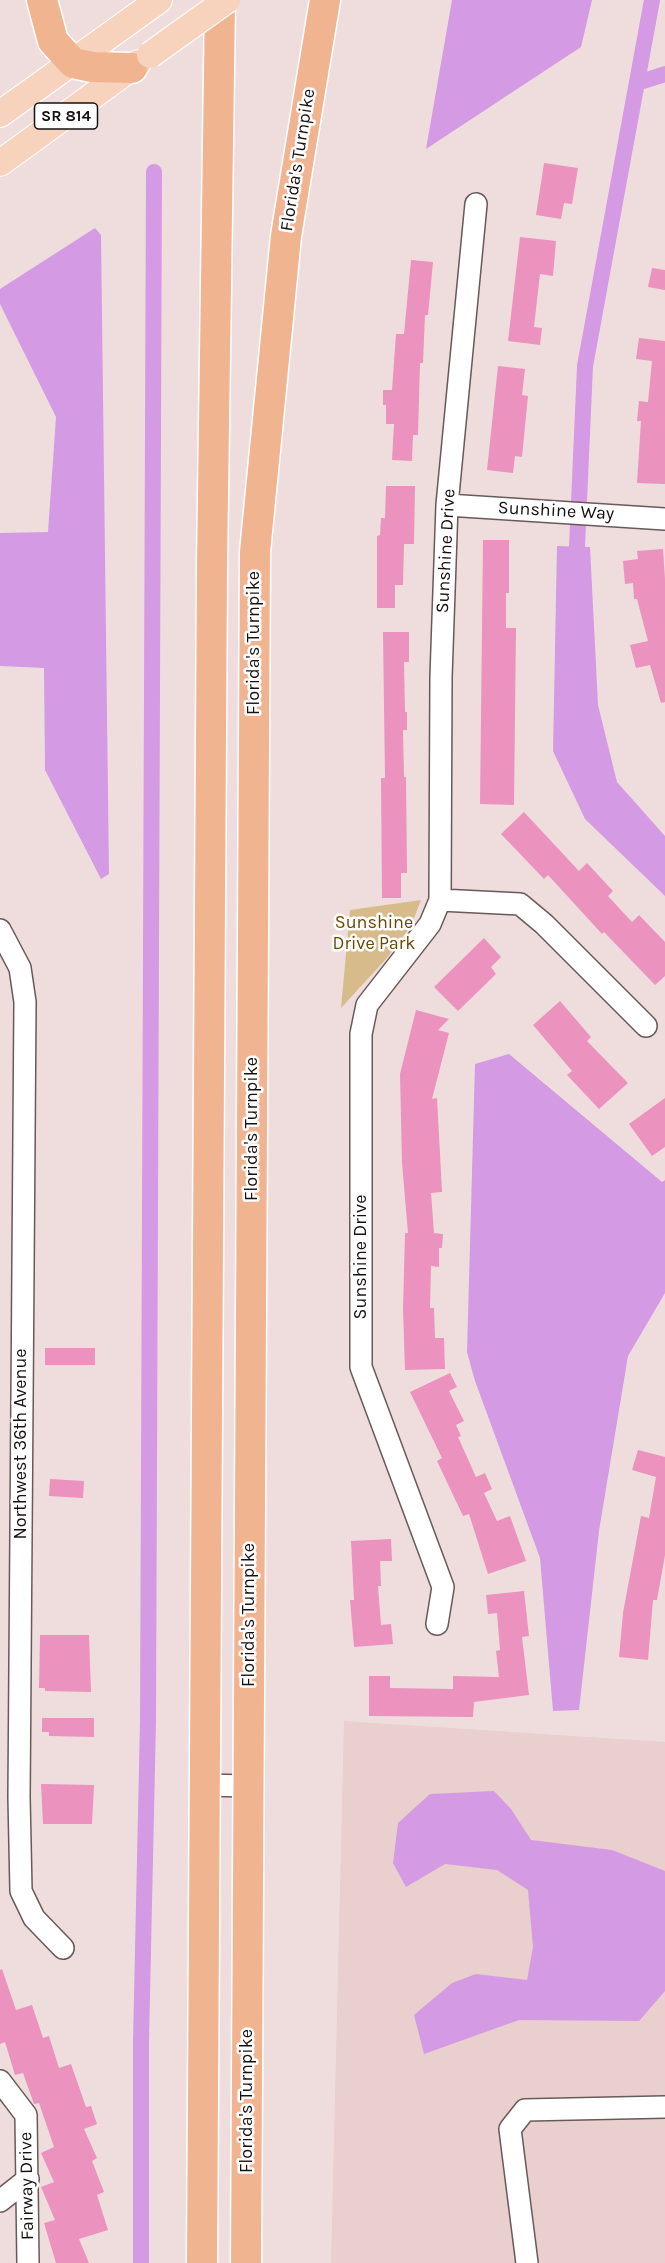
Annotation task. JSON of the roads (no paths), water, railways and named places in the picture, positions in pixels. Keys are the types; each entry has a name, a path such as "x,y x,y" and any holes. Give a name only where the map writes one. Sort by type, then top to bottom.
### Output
{"highway":[{"path":"42,0 53,40 73,63 92,67 141,62"},
{"path":"202,2263 212,555 220,0"},
{"name":"Florida's Turnpike","path":"246,2263 255,552 286,236 325,0"}],"main road":[{"name":"SR 814","path":"0,163 227,0"},
{"name":"SR 814","path":"0,114 155,3"}],"street":[{"name":"Sunshine Drive","path":"437,1624 443,1587 361,1367 361,1035 367,1005 430,924 440,900 441,677 447,505 476,204"},
{"name":"Sunshine Way","path":"447,505 603,513 665,519"},
{"path":"440,900 520,904 544,924 646,1026"},
{"name":"Northwest 36th Avenue","path":"0,930 20,968 25,1002 9,1797 21,1891 34,1918 63,1948"},
{"path":"205,1785 248,1786"},
{"name":"Fairway Drive","path":"0,2081 26,2115 28,2263"},
{"path":"527,2263 510,2129 525,2110 665,2107"},
{"path":"0,2201 28,2179"}],"waterway":[{"path":"576,569 585,366 652,0"},
{"path":"637,83 665,74"},
{"path":"141,2263 141,2042 148,1721 154,172"}],"park label":[{"name":"Sunshine Drive Park","path":"374,933"}]}
